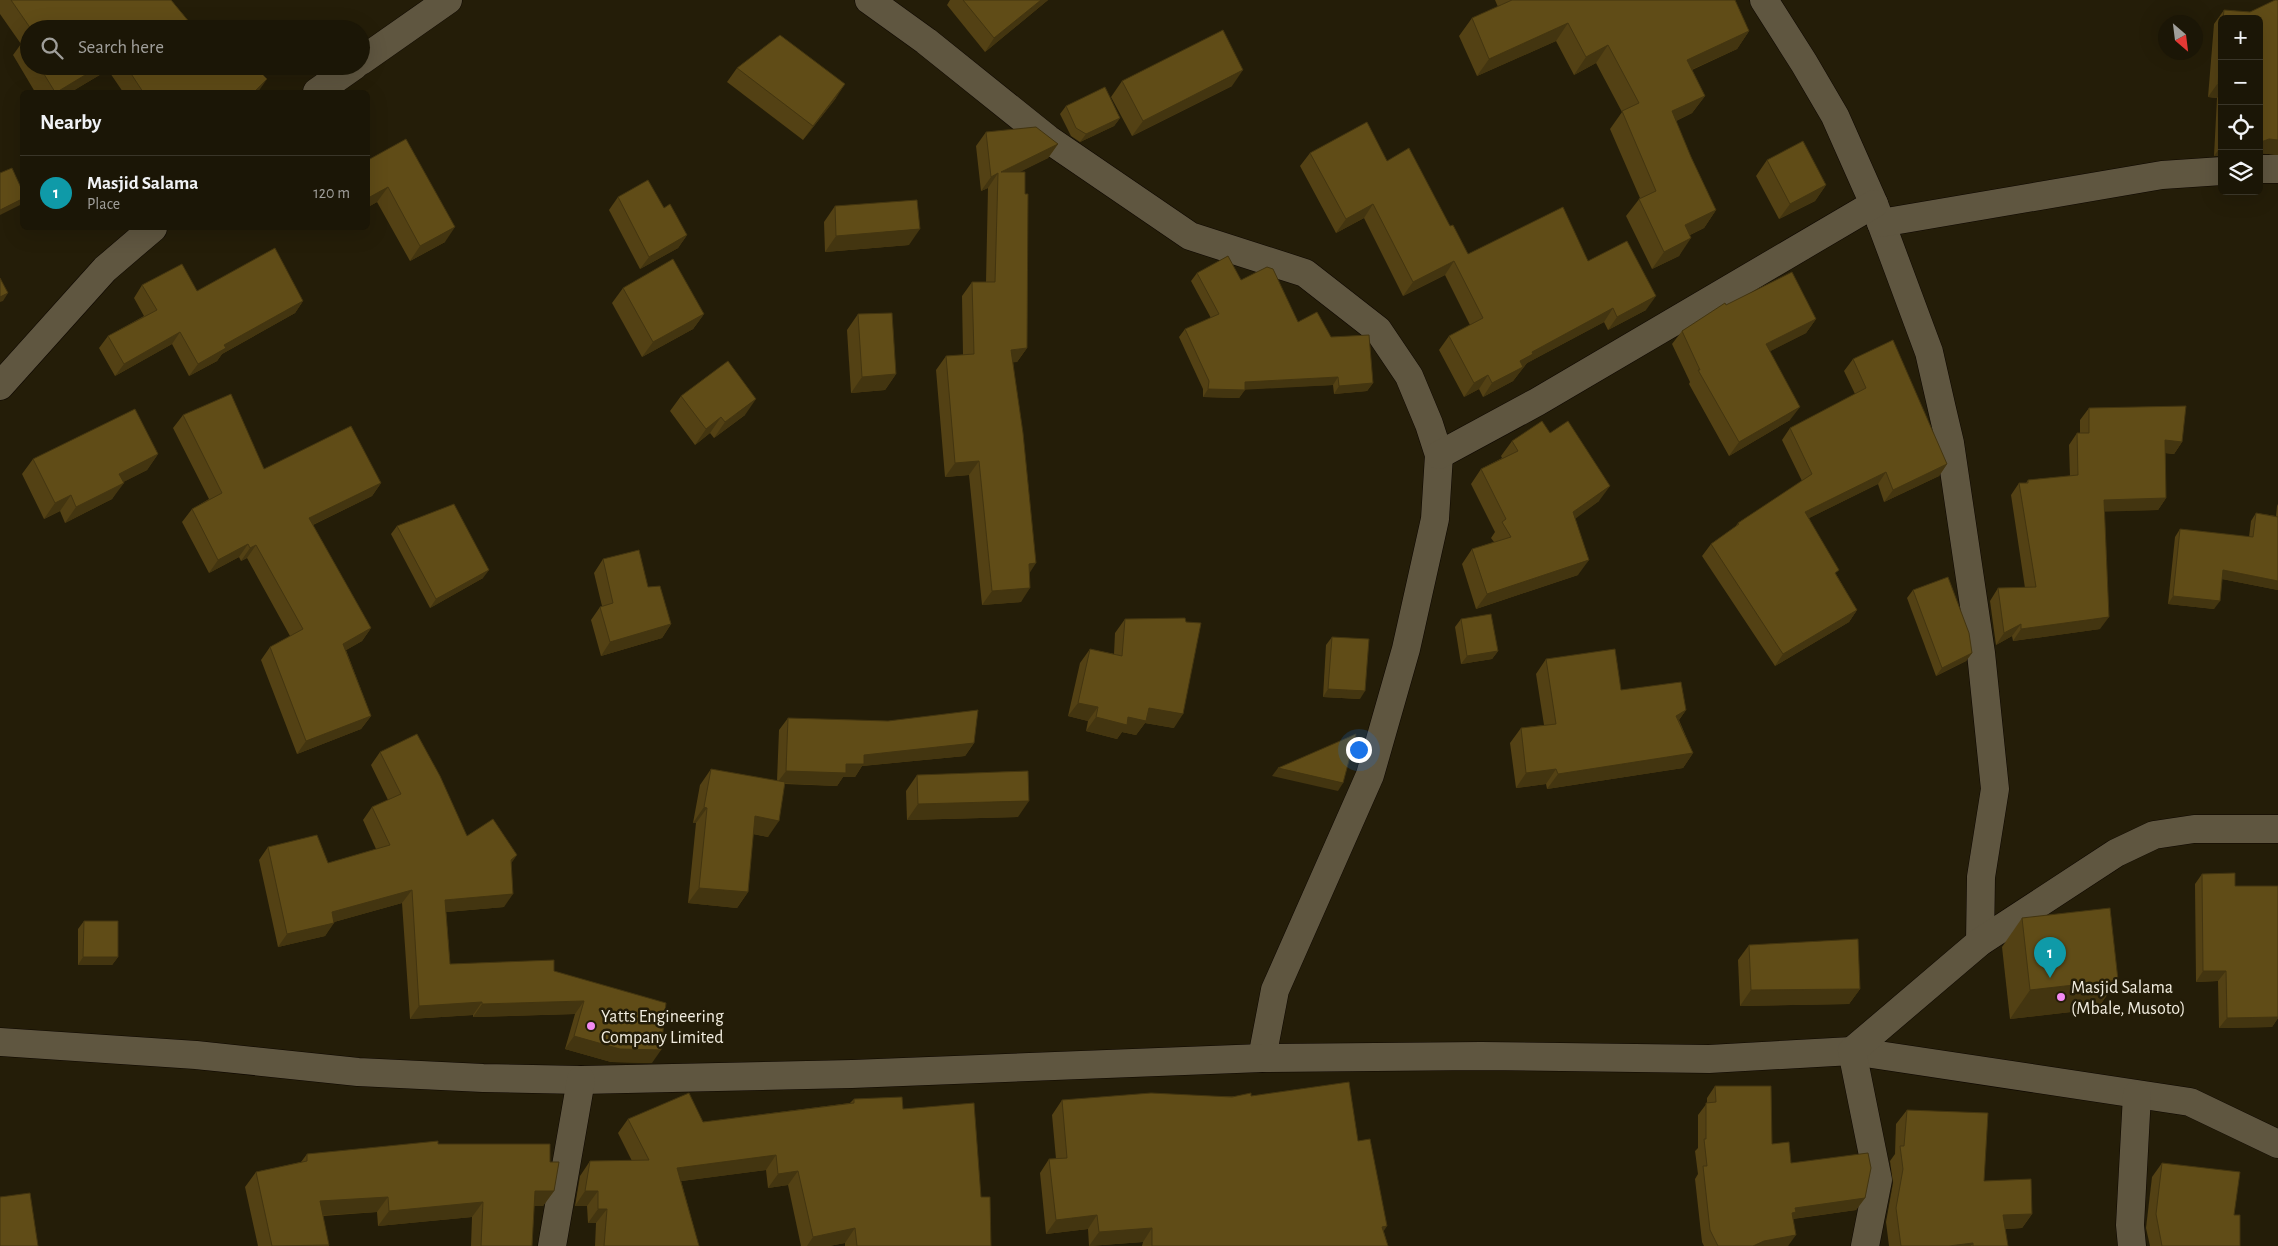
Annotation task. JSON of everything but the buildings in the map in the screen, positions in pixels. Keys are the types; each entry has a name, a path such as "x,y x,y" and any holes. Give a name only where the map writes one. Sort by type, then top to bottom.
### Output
{"street":[{"path":"370,55 448,0"},
{"path":"869,0 926,41 1048,139 1158,216 1190,236 1305,273 1378,330 1409,376 1429,424 1439,454 1435,519 1406,649 1370,775 1275,990 1262,1058"},
{"path":"1764,0 1835,116 1878,214 1929,352 1940,399 1950,443 1981,653 1995,789 1981,877 1980,942"},
{"path":"320,90 341,75"},
{"path":"2263,169 2278,169"},
{"path":"1439,454 1878,214 2162,175 2218,171"},
{"path":"0,386 105,269 151,230"},
{"path":"1852,1051 1980,942 2116,854 2154,835 2194,829 2278,829"},
{"path":"0,1042 196,1056 358,1072 483,1078 581,1080 852,1074 1262,1058 1491,1056 1709,1059 1852,1051 2190,1102 2278,1144"},
{"path":"1852,1051 1878,1180 1864,1246"},
{"path":"552,1246 581,1080"},
{"path":"2132,1246 2130,1225 2137,1094"}],"place":[{"name":"Masjid Salama","path":"2050,978"},
{"name":"Masjid Salama (Mbale, Musoto)","path":"2061,997"},
{"name":"Yatts Engineering Company Limited","path":"591,1026"}]}
